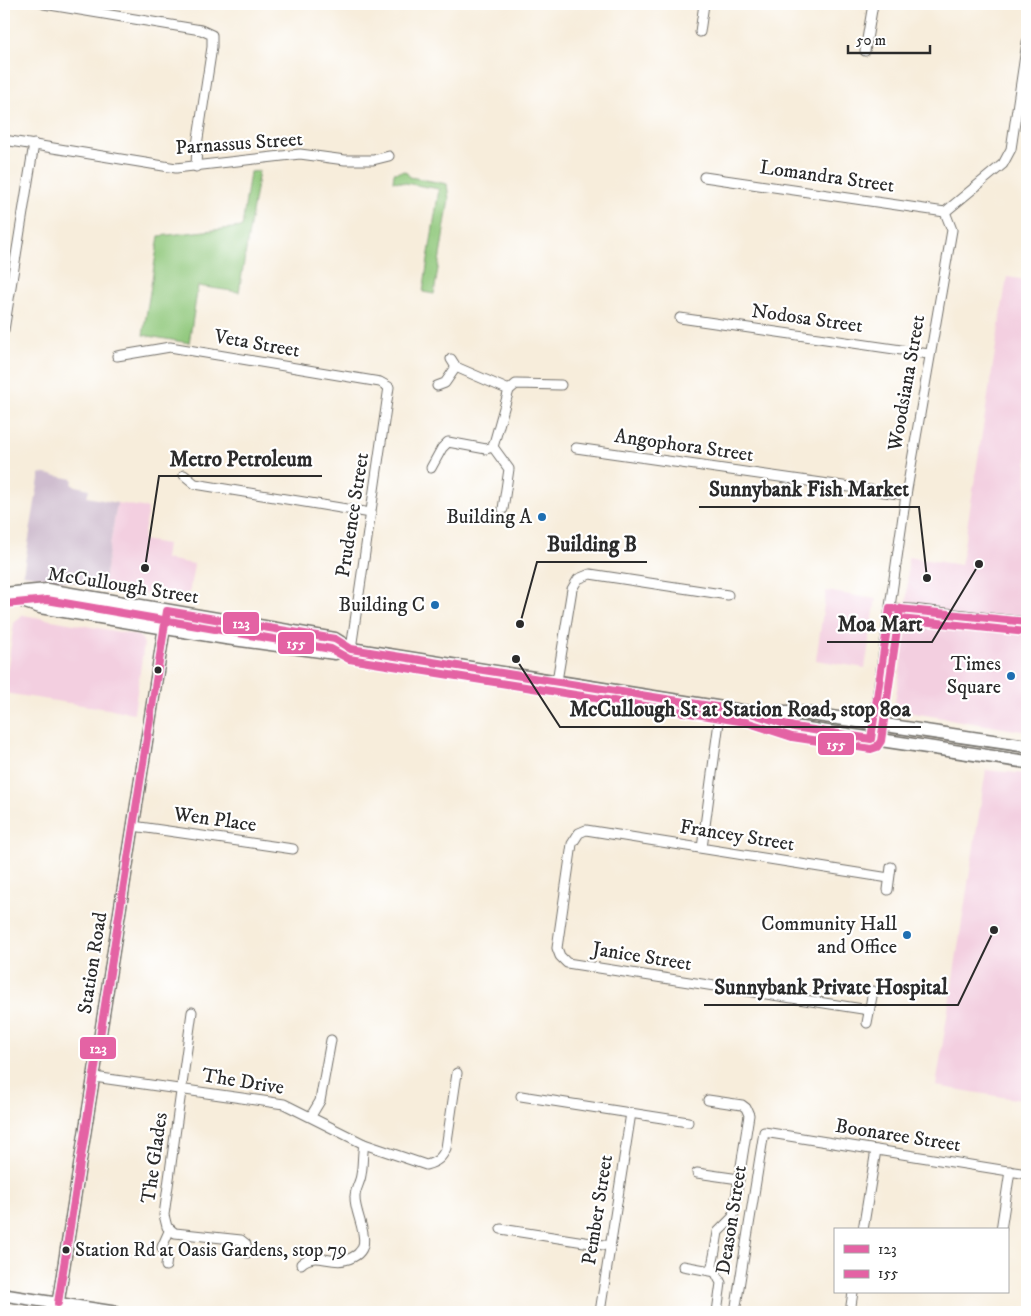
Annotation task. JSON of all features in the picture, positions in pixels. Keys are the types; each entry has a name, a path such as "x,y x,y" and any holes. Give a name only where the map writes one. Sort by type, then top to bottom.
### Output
{"main road":[{"name":"McCullough Street","path":"4,594 47,590 336,638 351,649"},
{"name":"McCullough Street","path":"4,594 40,607 165,628 335,654 351,649 557,681 748,712 794,727 1027,762"},
{"name":"McCullough Street","path":"748,712 797,712 1027,746"}],"street":[{"path":"44,4 201,30 212,35 212,47 197,145 196,167"},
{"path":"700,32 704,4"},
{"path":"865,51 873,4"},
{"path":"946,212 1003,164 1010,149 1027,42"},
{"name":"Parnassus Street","path":"4,140 176,168 300,154 345,160 373,160 389,156"},
{"path":"4,330 34,144"},
{"name":"Lomandra Street","path":"704,177 946,212"},
{"name":"Woodsiana Street","path":"871,739 906,495 952,230 946,212"},
{"name":"Nodosa Street","path":"680,318 929,354"},
{"name":"Veta Street","path":"117,356 170,347 380,382 389,387"},
{"path":"451,359 456,367 509,390"},
{"path":"437,386 445,383 456,367"},
{"path":"493,447 509,390 516,384 561,385"},
{"name":"Prudence Street","path":"351,649 389,387"},
{"path":"431,468 442,448 448,442 486,449 493,447"},
{"path":"493,447 508,468 503,509"},
{"name":"Angophora Street","path":"576,448 906,495"},
{"path":"184,475 195,484 372,514"},
{"path":"557,681 572,589 578,579 590,574 728,595"},
{"path":"890,608 1027,622"},
{"name":"Station Road","path":"58,1303 167,611"},
{"path":"702,848 721,707"},
{"name":"Wen Place","path":"133,826 293,849"},
{"name":"Francey Street","path":"560,956 557,948 572,844 579,833 586,830 890,878"},
{"path":"888,890 891,867"},
{"name":"Janice Street","path":"560,956 567,963 869,1010"},
{"path":"867,1023 873,991"},
{"name":"The Glades","path":"192,1012 164,1215 170,1229 187,1236 240,1240 246,1244 247,1253"},
{"path":"311,1116 320,1101 331,1040"},
{"name":"The Drive","path":"94,1077 284,1104 364,1144 426,1165 436,1162 442,1157 446,1148 457,1073"},
{"path":"521,1096 688,1122"},
{"path":"708,1100 742,1105 746,1108 749,1115 733,1217 718,1232 712,1266 721,1283 717,1312"},
{"name":"Pember Street","path":"600,1312 631,1113"},
{"name":"Boonaree Street","path":"764,1132 1027,1174"},
{"name":"Deason Street","path":"735,1312 764,1132"},
{"path":"301,1264 305,1259 314,1257 340,1261 354,1258 362,1248 364,1233 355,1197 362,1172 360,1162 364,1144"},
{"path":"863,1228 876,1150"},
{"path":"1001,1228 1010,1171"},
{"path":"697,1173 739,1180"},
{"name":"The Glades","path":"166,1266 167,1258 162,1247 170,1229"},
{"path":"501,1229 610,1246"},
{"path":"683,1266 716,1272"},
{"path":"850,1312 853,1294"},
{"path":"4,1295 58,1303 73,1309 114,1312"}],"shaded area":[{"path":"1007,277 1027,280 1027,732 901,711 897,709 895,701 906,633 908,557 961,565"},
{"path":"40,473 73,479 72,485 89,489 87,497 117,503 103,587 23,574"},
{"path":"117,503 148,508 143,540 167,544 165,559 194,564 188,601 103,587"},
{"path":"826,591 876,599 865,668 816,660"},
{"path":"23,615 137,635 142,639 144,644 134,713 4,693 14,623"},
{"path":"986,770 1027,774 1027,1101 936,1086"}],"green space":[{"path":"259,171 239,292 198,286 189,343 143,335 159,236 242,227 250,172"},
{"path":"405,171 410,177 447,184 449,199 434,294 423,292 439,189 393,181 394,173"}],"transit line":[{"name":"155","path":"5,604 47,600 331,649 349,659 746,722 792,737 871,749 877,747 881,741 900,609"},
{"name":"123","path":"890,608 1027,622"},
{"name":"123","path":"58,1303 167,611 335,639 351,649 748,712 794,727 871,739 890,608"},
{"name":"155","path":"890,618 1026,632"}],"place":[{"name":"Building A","path":"542,517"},
{"name":"Moa Mart","path":"979,564"},
{"name":"Metro Petroleum","path":"145,568"},
{"name":"Sunnybank Fish Market","path":"927,578"},
{"name":"Building C","path":"435,605"},
{"name":"Building B","path":"520,624"},
{"name":"McCullough St at Station Road, stop 80a","path":"516,659"},
{"name":"Times Square","path":"1011,676"},
{"name":"Sunnybank Private Hospital","path":"994,930"},
{"name":"Community Hall and Office","path":"907,935"},
{"name":"Station Rd at Oasis Gardens, stop 79","path":"66,1250"}]}
